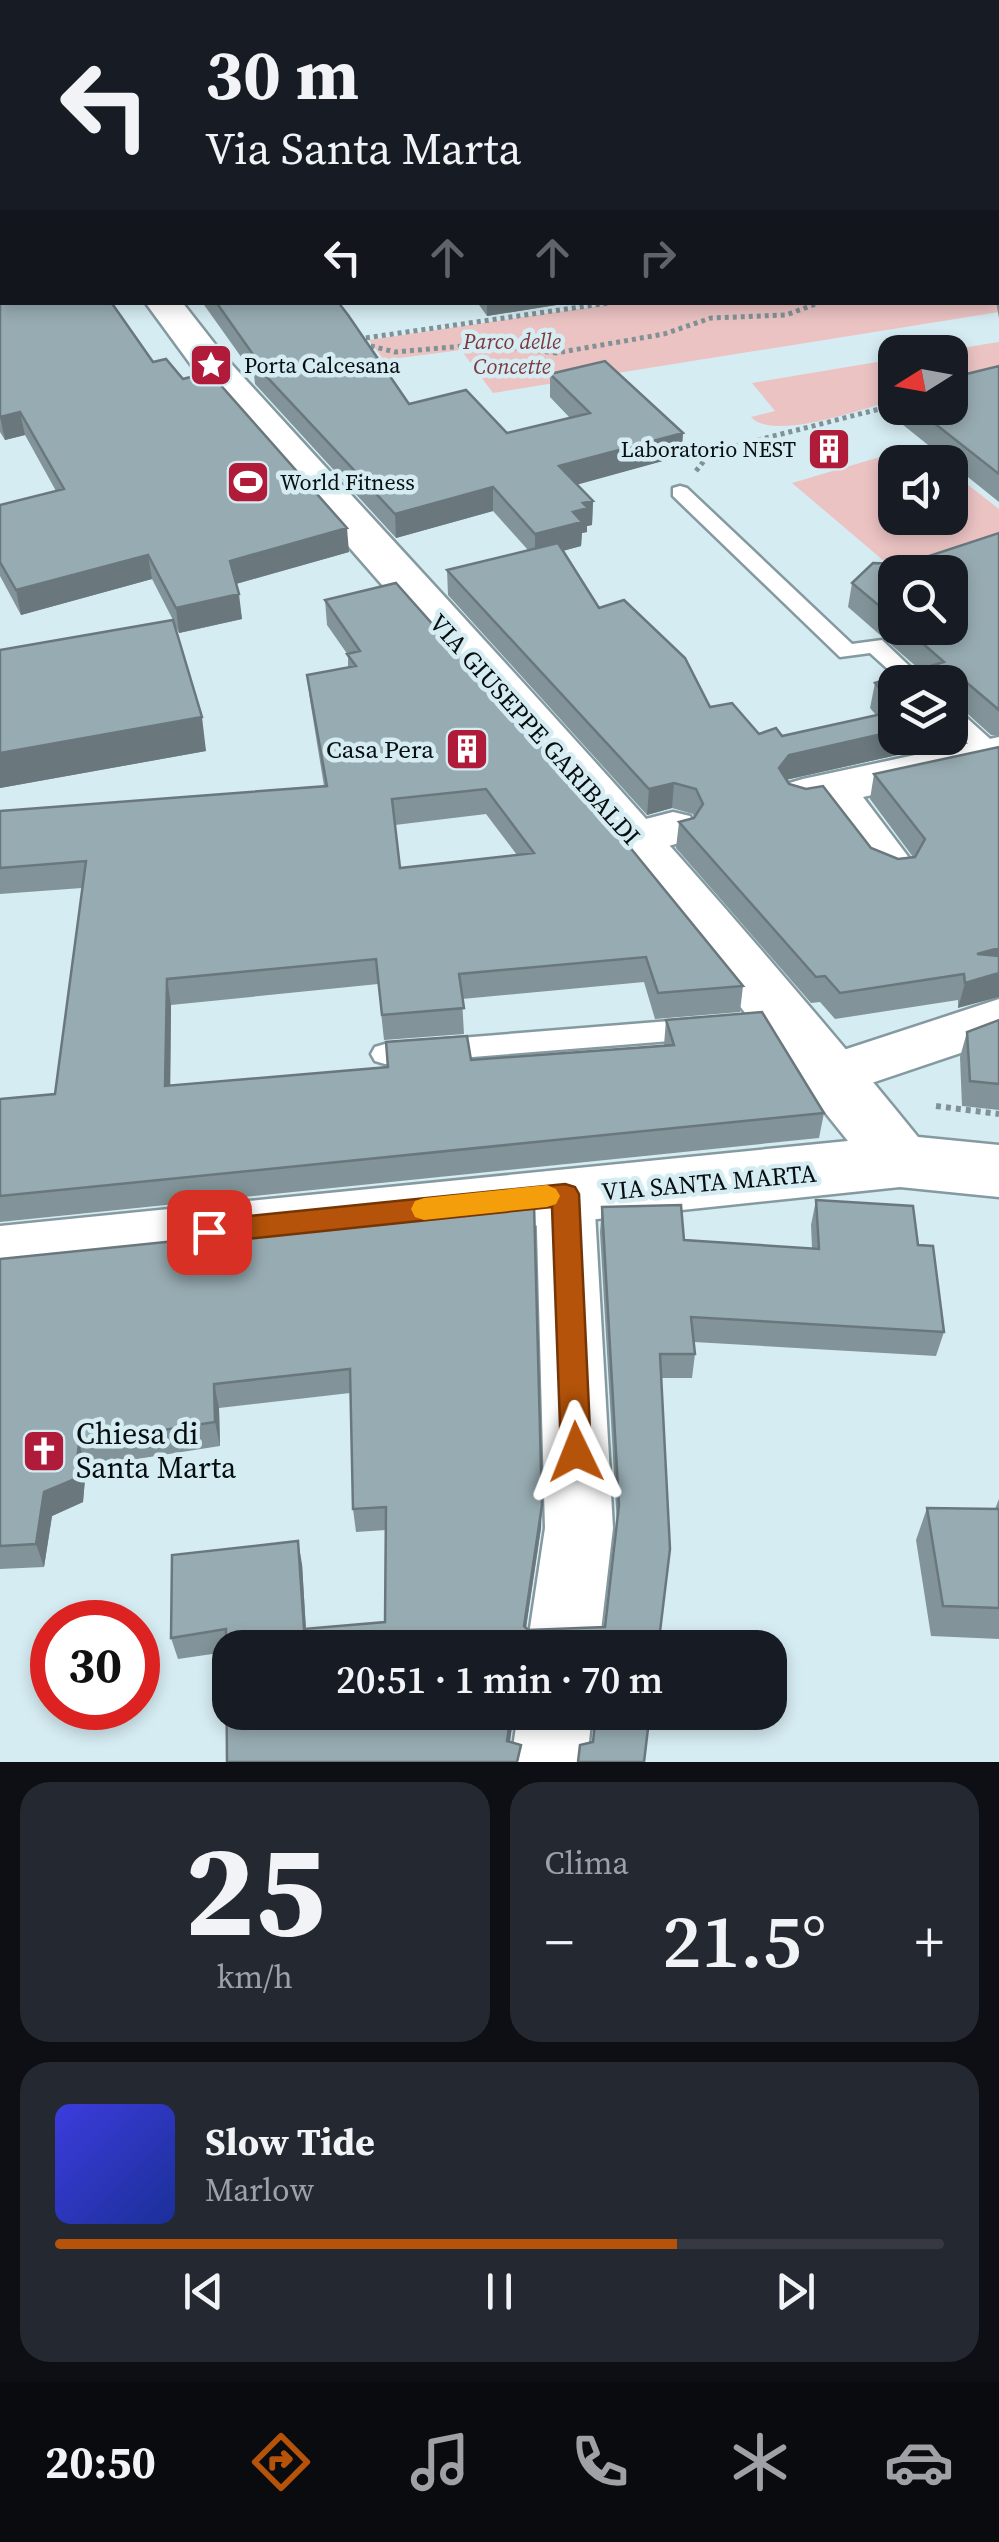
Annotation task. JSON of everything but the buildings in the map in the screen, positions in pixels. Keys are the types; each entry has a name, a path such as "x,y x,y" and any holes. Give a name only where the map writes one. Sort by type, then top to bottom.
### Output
{"street":[{"name":"VIA GIUSEPPE GARIBALDI","path":"165,305 211,366 652,833 773,1023 833,1075 900,1161"},
{"path":"890,866 816,792 996,753"},
{"path":"833,1075 999,1018"},
{"name":"VIA SANTA MARTA","path":"0,1254 900,1161 999,1171"},
{"path":"565,1194 578,1528 565,1630"},
{"path":"549,1762 553,1730"}],"lane":[{"path":"680,492 848,652 874,646 895,665"},
{"path":"968,730 996,753"},
{"path":"385,1054 716,1027"}],"path":[{"path":"341,342 594,305"},
{"path":"350,346 368,344 395,352 486,344 556,353 664,334 711,318 786,315 813,305"},
{"path":"680,492 711,452 878,409"},
{"path":"936,1106 999,1114"}],"green space":[{"name":"Parco delle Concette","path":"605,305 999,305 999,312 493,393 461,350 384,360 369,340"},
{"path":"999,342 999,374 968,382 968,347"},
{"path":"878,362 878,405 798,425 762,424 751,417 775,411 752,383"},
{"path":"878,458 878,535 968,535 968,485 999,509 999,551 968,557 878,556 792,483"}],"slow traffic":[{"path":"424,1209 547,1196"}],"place":[{"name":"Porta Calcesana","path":"211,365"},
{"name":"Laboratorio NEST","path":"829,449"},
{"name":"World Fitness","path":"248,482"},
{"name":"Casa Pera","path":"467,749"},
{"name":"Chiesa di Santa Marta","path":"44,1451"}],"route":[{"path":"209,1232 565,1194 576,1452"}]}
